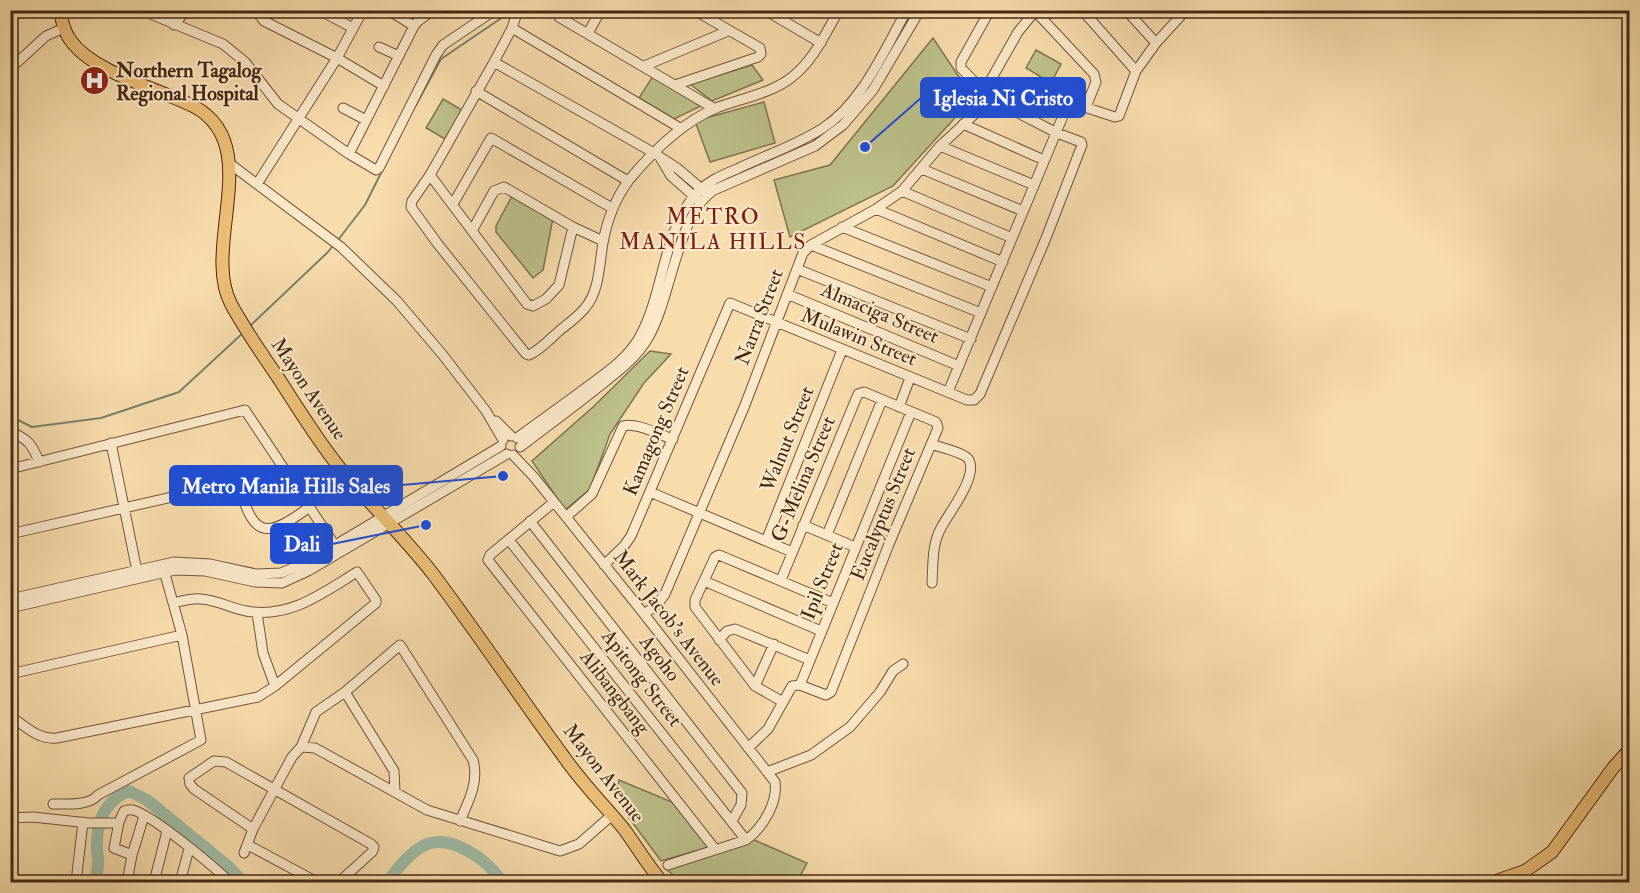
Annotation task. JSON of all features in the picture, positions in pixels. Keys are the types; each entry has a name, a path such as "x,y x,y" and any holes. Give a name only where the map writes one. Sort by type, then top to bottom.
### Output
{"main road":[{"name":"Mayon Avenue","path":"60,10 64,28 74,45 97,63 188,103 205,113 221,135 229,163 222,269 226,293 238,318 315,435 343,472 428,567 564,758 612,815 662,882"},
{"path":"1493,882 1525,871 1552,852 1629,749"}],"street":[{"path":"141,10 223,44 245,62 278,104 373,169 379,168 443,45 495,10"},
{"path":"174,25 186,10"},
{"path":"255,10 264,21 337,58 384,86"},
{"path":"319,10 353,28"},
{"path":"257,184 337,58 363,10"},
{"path":"388,10 414,26"},
{"path":"349,154 414,26 433,10"},
{"path":"563,10 559,17 715,109"},
{"path":"588,33 601,10"},
{"path":"675,85 760,56 760,48 694,10"},
{"path":"765,10 821,43"},
{"path":"10,599 163,568 205,571 255,582 282,583 308,571 337,549 512,446 617,373 641,348 652,331 697,199 716,178 806,138 826,126 856,95 907,10"},
{"path":"704,192 815,146 843,125 873,90 920,10"},
{"path":"990,10 960,65 991,99 1057,133"},
{"path":"1083,10 1136,71"},
{"path":"1126,10 1156,43"},
{"path":"514,12 512,27 494,62 411,207 526,354 532,354 585,309 594,293 603,241 612,208 628,181 657,156 680,128 715,109 789,80 807,63 821,43 836,11"},
{"path":"984,92 1018,32 1036,11 1094,74 1096,82 1086,107"},
{"path":"948,392 1070,103 1115,117 1119,116 1136,71 1179,13"},
{"path":"512,27 680,128"},
{"path":"11,68 46,36 64,28"},
{"path":"644,66 728,31"},
{"path":"380,47 399,56"},
{"path":"494,62 677,168 704,192"},
{"path":"476,92 628,181"},
{"name":"Narra Street","path":"644,614 662,600 665,594 777,323 803,253 811,245 876,209 902,191 940,146 991,99"},
{"path":"343,108 366,120"},
{"path":"963,124 1044,160"},
{"name":"Mulawin Street","path":"730,303 910,378 968,400 974,400 980,394 987,378 1082,145 1081,142 1057,133"},
{"path":"453,204 491,138 612,208"},
{"path":"940,146 1034,185"},
{"path":"657,156 671,176 697,199"},
{"name":"Mark Jacob's Avenue","path":"229,163 341,247 397,301 442,354 534,477 775,782 771,807 757,831 746,840"},
{"path":"922,168 1023,211"},
{"path":"430,175 527,304 533,306 546,299 559,285 573,227"},
{"path":"472,231 495,191 504,187 573,227 603,241"},
{"path":"902,191 1012,238"},
{"path":"876,209 1003,262"},
{"path":"842,227 992,287"},
{"path":"811,245 981,313"},
{"path":"797,269 971,339"},
{"name":"Almaciga Street","path":"787,294 959,366"},
{"name":"Kamagong Street","path":"604,565 624,546 650,492 730,303"},
{"name":"Walnut Street","path":"766,541 842,350"},
{"path":"899,407 910,378"},
{"name":"Eucalyptus Street","path":"800,685 828,695 831,692 938,428 938,423 864,392 860,393"},
{"name":"G-Melina Street","path":"780,580 860,393"},
{"path":"827,535 882,400"},
{"path":"10,469 245,410 337,549"},
{"name":"Ipil Street","path":"748,748 768,729 792,686 800,685 912,412"},
{"path":"566,517 592,494 623,426 636,427 673,439"},
{"path":"10,431 28,441 39,462"},
{"path":"111,443 137,574"},
{"path":"931,444 966,456 970,462 970,469 959,501 937,536 932,583"},
{"path":"10,534 286,471"},
{"path":"238,483 245,507 252,520 261,528 273,529 286,524 308,508"},
{"path":"650,492 792,552"},
{"path":"508,540 554,502"},
{"name":"Agoho","path":"530,522 742,793 741,805 732,821"},
{"path":"803,525 855,547"},
{"name":"Alibangbang","path":"508,540 488,557 488,560 715,849"},
{"name":"Apitong Street","path":"508,540 746,840"},
{"path":"783,702 755,686 695,607 695,600 715,557 719,555 833,603"},
{"path":"53,804 94,800 98,795 144,769 201,740 182,635 163,568"},
{"path":"10,716 37,735 48,739 258,697 374,607 376,600 357,572 307,602 283,611 257,613 199,598 173,603"},
{"path":"10,608 137,574"},
{"path":"704,581 821,632"},
{"path":"257,613 263,653 275,686"},
{"path":"719,640 727,631 733,629 810,660"},
{"path":"10,674 182,635"},
{"path":"755,686 774,644"},
{"path":"317,882 246,849 253,829 292,757 301,747 316,712 345,692 400,645 473,760 474,787 460,821"},
{"path":"767,772 811,755 850,728 880,692 893,671 903,664"},
{"path":"345,692 394,771 395,792"},
{"path":"301,747 315,748 428,810 560,851 579,844 612,815"},
{"path":"253,829 194,789 189,778 206,765 219,760 226,762 374,847 372,852 339,882"},
{"path":"132,855 114,848 118,822 124,811 132,810 167,831 230,882"},
{"path":"127,882 132,855 144,816"},
{"path":"10,818 33,817 86,823 118,822"},
{"path":"76,882 86,823"},
{"path":"154,882 167,831"},
{"path":"668,864 746,840"},
{"path":"180,882 189,849"},
{"path":"214,882 219,871"}],"green space":[{"path":"933,38 973,98 893,186 790,237 774,180 830,165"},
{"path":"1036,50 1061,64 1051,83 1026,68"},
{"path":"752,65 763,80 712,101 690,84"},
{"path":"653,76 701,106 674,119 639,98"},
{"path":"443,99 462,110 445,139 426,128"},
{"path":"764,102 775,143 710,162 695,121"},
{"path":"512,196 553,218 543,270 533,278 496,232 496,226"},
{"path":"650,351 671,354 644,383 610,434 590,489 565,510 532,461 593,407"},
{"path":"619,780 672,802 709,847 661,861 615,799"},
{"path":"752,839 807,863 797,882 682,882 667,870"}],"waterway":[{"path":"416,105 441,59 500,19 504,10"},
{"path":"338,240 365,205 383,169"},
{"path":"250,326 334,244"},
{"path":"10,416 32,427 101,418 179,392 244,332"},
{"path":"96,882 97,835 101,819 109,805 129,791 147,800 230,868 243,882"},
{"path":"387,882 412,853 423,846 434,843 456,845 467,850 488,865 502,882"}],"place":[{"name":"Northern Tagalog Regional Hospital","path":"95,81"},
{"name":"Iglesia Ni Cristo","path":"865,147"},
{"name":"Metro Manila Hills Sales","path":"503,476"},
{"name":"Dali","path":"426,525"}],"district":[{"name":"METRO MANILA HILLS","path":"713,230"}]}
